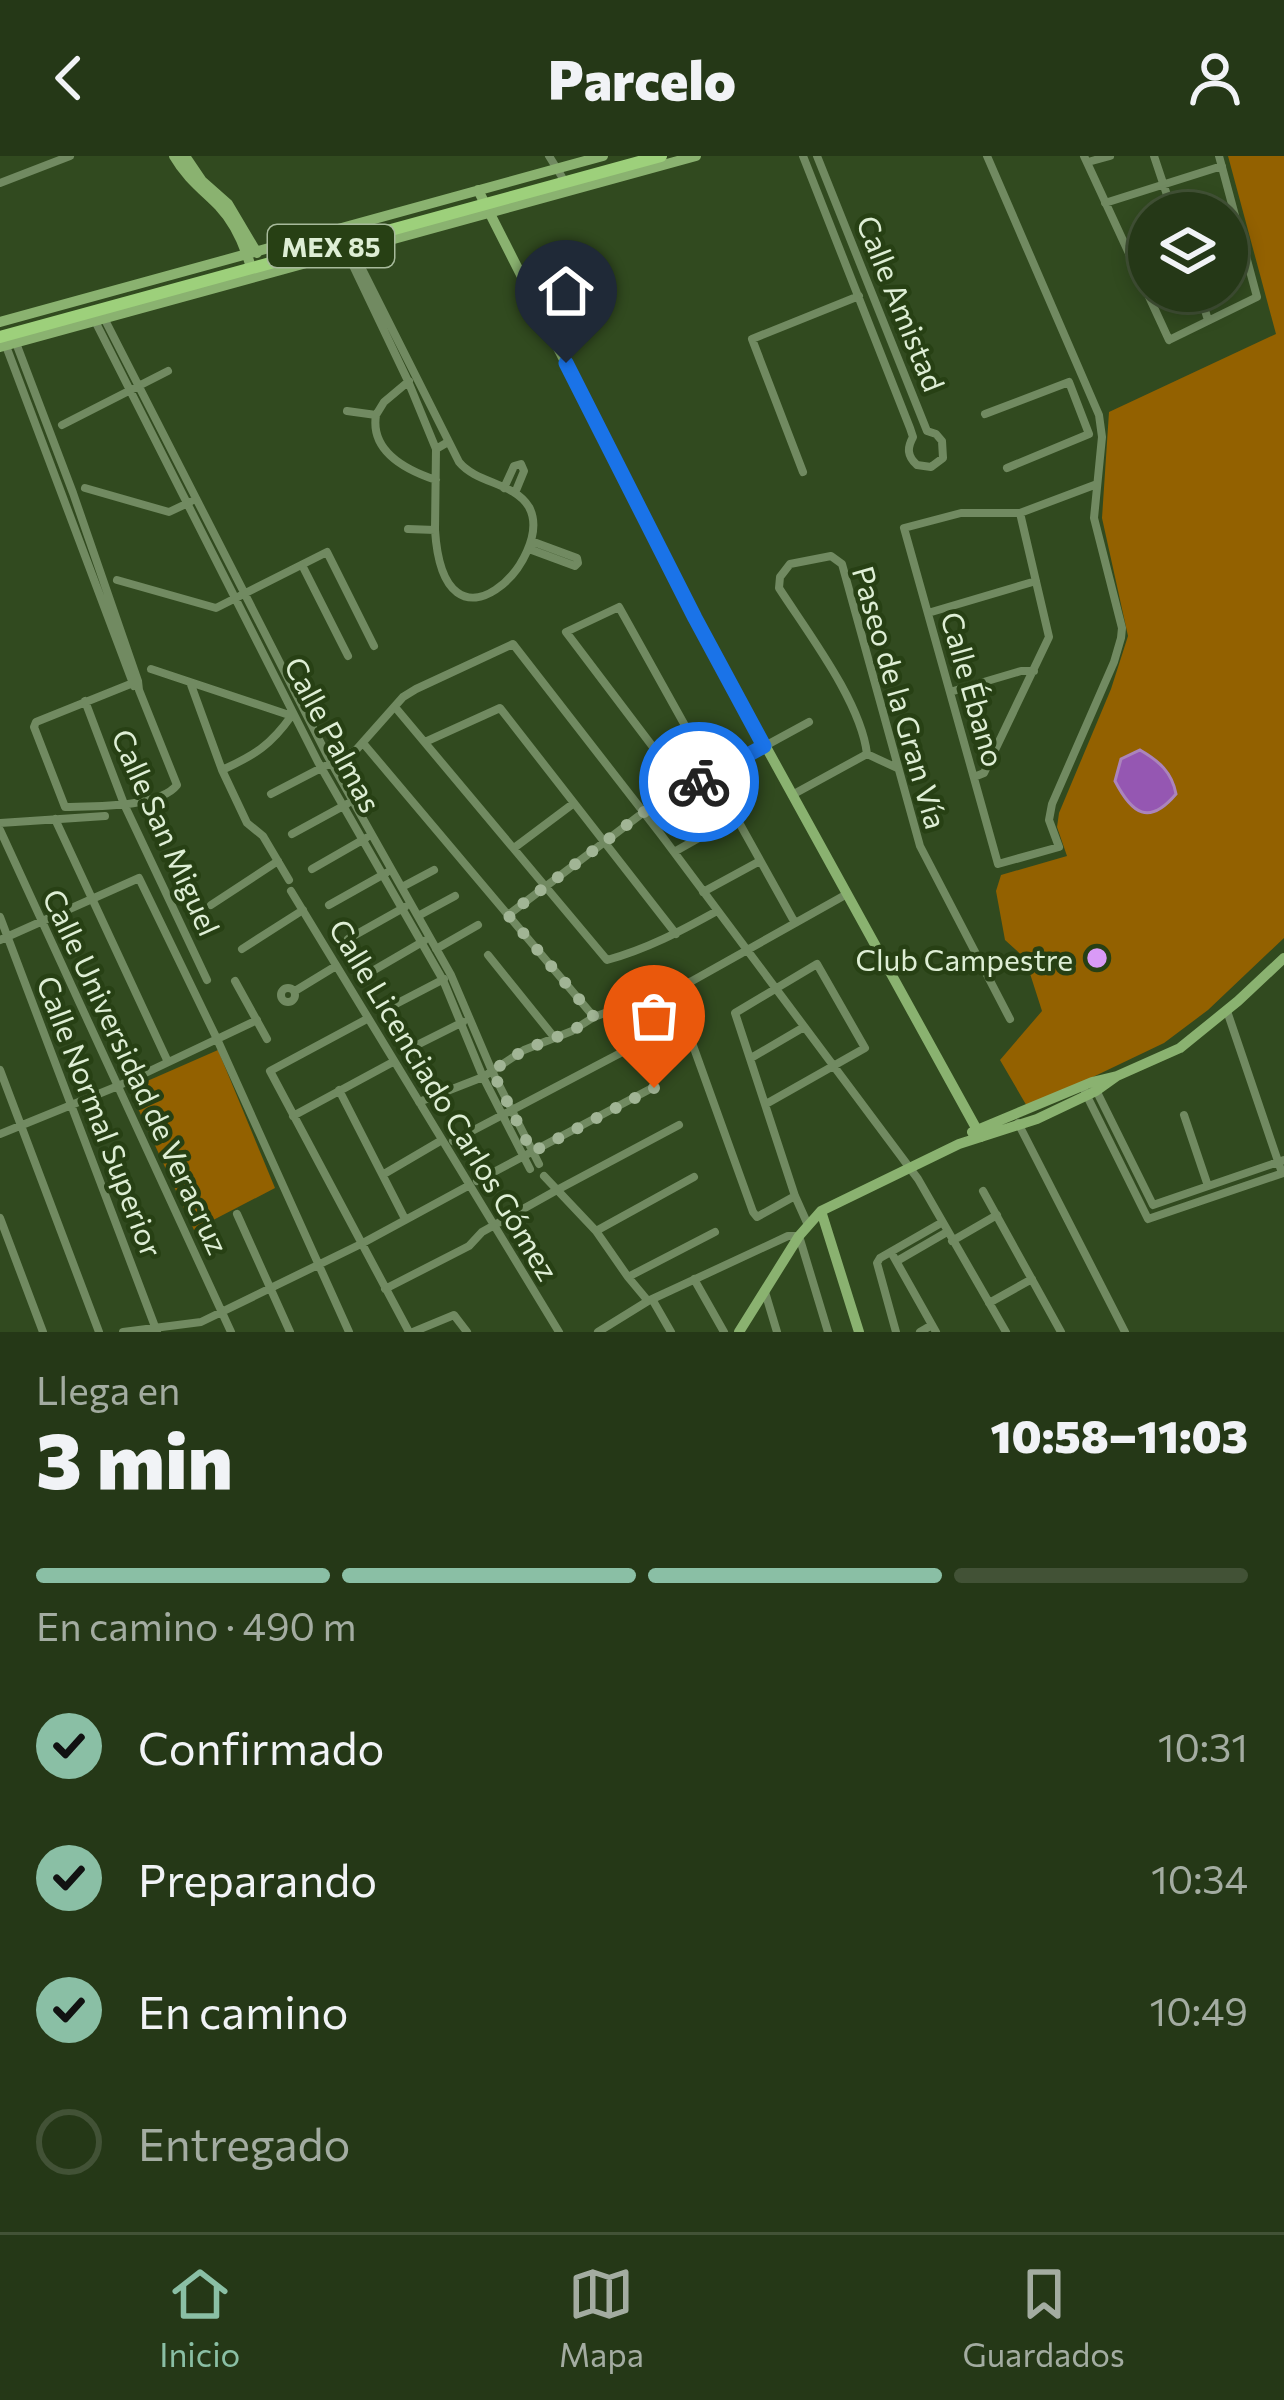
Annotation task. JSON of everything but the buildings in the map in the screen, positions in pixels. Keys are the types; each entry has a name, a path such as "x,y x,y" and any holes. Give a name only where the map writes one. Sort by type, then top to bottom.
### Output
{"main road":[{"name":"MEX 85","path":"4,338 46,314 256,263 638,156"},
{"name":"MEX 85","path":"563,179 661,156"},
{"name":"MEX 85","path":"4,338 153,300 256,263 306,258 484,201"}],"street":[{"path":"0,183 70,156"},
{"path":"174,156 190,181 228,217 256,263"},
{"path":"184,156 202,181 229,204 256,263"},
{"path":"549,156 563,179"},
{"path":"563,179 603,156"},
{"path":"563,179 696,156"},
{"name":"Calle Amistad","path":"803,156 913,437 909,445 912,461 931,467 943,458 942,441 927,431 817,156"},
{"path":"974,777 984,772 1049,637 1020,513 1097,484 1101,426 987,156"},
{"path":"1110,156 1086,159 1168,340 1224,312"},
{"path":"1154,156 1166,192"},
{"path":"1105,203 1221,161 1227,192"},
{"path":"306,258 350,252 484,201 686,601 978,1133"},
{"path":"225,259 233,238 228,217"},
{"path":"838,243 850,238"},
{"path":"350,252 412,380 466,471 510,491 530,509 534,520 530,545 512,575 489,595 464,597 443,576 435,530 436,449 412,380"},
{"path":"46,314 225,259 256,263"},
{"path":"1248,267 1257,296 1248,300"},
{"path":"803,472 752,339 859,296"},
{"path":"97,577 73,493 4,338 100,320 153,300"},
{"path":"1205,312 1208,320"},
{"name":"Calle Palmas","path":"100,320 295,711 447,977"},
{"path":"875,339 889,334"},
{"path":"62,425 168,370"},
{"path":"412,380 384,402 374,430 386,451 407,469 436,480"},
{"path":"985,414 1069,382 1089,434 1007,468"},
{"path":"1073,392 1086,386"},
{"path":"347,411 376,415"},
{"path":"37,413 62,496 177,785 170,793 124,804 65,807 34,727 39,719 136,685"},
{"path":"913,437 927,431"},
{"path":"436,449 448,442"},
{"name":"Calle Ébano","path":"1020,513 962,513 904,528 998,864 1059,847 1048,820 1052,804 1121,638 1094,518 1097,484"},
{"path":"86,488 169,512 193,501"},
{"path":"62,496 73,493"},
{"path":"408,529 435,530"},
{"path":"530,545 552,553"},
{"path":"116,580 216,608 327,552 374,646"},
{"name":"Paseo de la Gran Vía","path":"866,754 864,732 779,587 790,564 831,556 842,564 920,846 1010,1019"},
{"path":"302,565 348,656"},
{"path":"928,613 1036,581"},
{"path":"690,734 656,749 566,632 619,607 713,775 760,861 795,923"},
{"path":"272,794 363,743 403,697 513,644 909,1167 1006,1332"},
{"path":"151,669 295,711 267,746 222,770"},
{"path":"950,692 1034,670"},
{"name":"Calle Licenciado Carlos Gómez","path":"190,682 247,823 263,836 367,1019 473,1184 492,1226 559,1332"},
{"name":"Calle San Miguel","path":"86,701 124,804 207,980"},
{"path":"395,707 607,960 676,934 717,911"},
{"path":"425,742 500,708 676,934"},
{"path":"508,915 644,812 809,722"},
{"path":"363,743 594,1017"},
{"path":"792,795 866,754 897,768"},
{"path":"292,835 349,802"},
{"path":"514,848 574,803"},
{"path":"0,826 105,816"},
{"path":"674,852 736,817"},
{"path":"55,819 168,1062"},
{"name":"Calle Universidad de Veracruz","path":"0,826 231,1332"},
{"path":"312,868 368,837"},
{"path":"211,905 278,861"},
{"path":"703,892 760,861"},
{"path":"402,887 434,870"},
{"path":"329,905 388,872"},
{"name":"Calle Palmas","path":"388,872 402,887 407,906 436,949 487,1074 534,1167"},
{"path":"4,939 140,878 349,1332"},
{"path":"419,1102 487,1074 524,1050 594,1017 673,990 848,894"},
{"path":"418,916 455,896"},
{"path":"348,939 407,906"},
{"path":"242,949 303,910"},
{"name":"Calle Normal Superior","path":"0,917 4,939 157,1330"},
{"path":"436,949 478,925"},
{"path":"369,973 426,940"},
{"path":"488,955 554,1037"},
{"path":"739,1332 799,1236 821,1211 978,1133 1016,1121 1180,1048 1284,958"},
{"path":"766,1104 866,1048 818,964 735,1013 795,1196 808,1225"},
{"path":"295,991 336,966"},
{"path":"392,1006 447,977"},
{"path":"235,982 267,1039"},
{"path":"673,990 752,1212 758,1217 795,1196"},
{"path":"1148,1220 1283,1173 1227,1011"},
{"path":"367,1019 270,1072 411,1332 454,1315 467,1332"},
{"path":"0,1134 118,1086 257,1020"},
{"path":"411,1048 465,1021"},
{"path":"751,1058 803,1027"},
{"path":"453,1141 632,1048"},
{"path":"293,1116 393,1062"},
{"path":"0,1070 99,1332"},
{"path":"122,1332 196,1324 222,1313 654,1088"},
{"path":"1089,1089 1153,1205 1148,1220"},
{"path":"1089,1089 1148,1220"},
{"path":"339,1090 405,1220"},
{"path":"1184,1115 1208,1186"},
{"path":"1016,1121 1125,1332"},
{"path":"385,1289 679,1126"},
{"path":"384,1174 442,1140"},
{"path":"1153,1205 1281,1161"},
{"path":"544,1176 596,1231 671,1332"},
{"path":"596,1231 694,1177"},
{"path":"983,1191 1061,1332"},
{"path":"821,1211 859,1332"},
{"path":"237,1214 290,1332"},
{"path":"896,1332 876,1268 880,1258 894,1257 997,1215"},
{"path":"0,1218 43,1332"},
{"path":"628,1277 715,1232"},
{"path":"598,1332 650,1300 788,1236 799,1236"},
{"path":"799,1236 828,1332"},
{"path":"894,1257 934,1328 920,1332"},
{"path":"989,1303 1032,1279"},
{"path":"694,1280 724,1332"},
{"path":"765,1292 777,1332"}],"shaded area":[{"path":"1228,156 1284,156 1284,938 1208,1010 1164,1043 1028,1108 1000,1060 1042,1011 1025,958 1005,940 996,891 1001,875 1067,856 1057,827 1059,813 1128,636 1102,518 1109,412 1276,334 1248,230 1248,192 1238,192"},
{"path":"1140,750 1164,768 1176,794 1149,813 1135,808 1115,781 1121,759"},
{"path":"218,1050 275,1188 194,1230 129,1089"}],"way so far":[{"path":"654,1088 532,1152 492,1071 594,1017 508,915 644,812 699,782"}],"place":[{"name":"Club Campestre","path":"1097,958"}],"route":[{"path":"566,363 764,746 699,782"}]}
